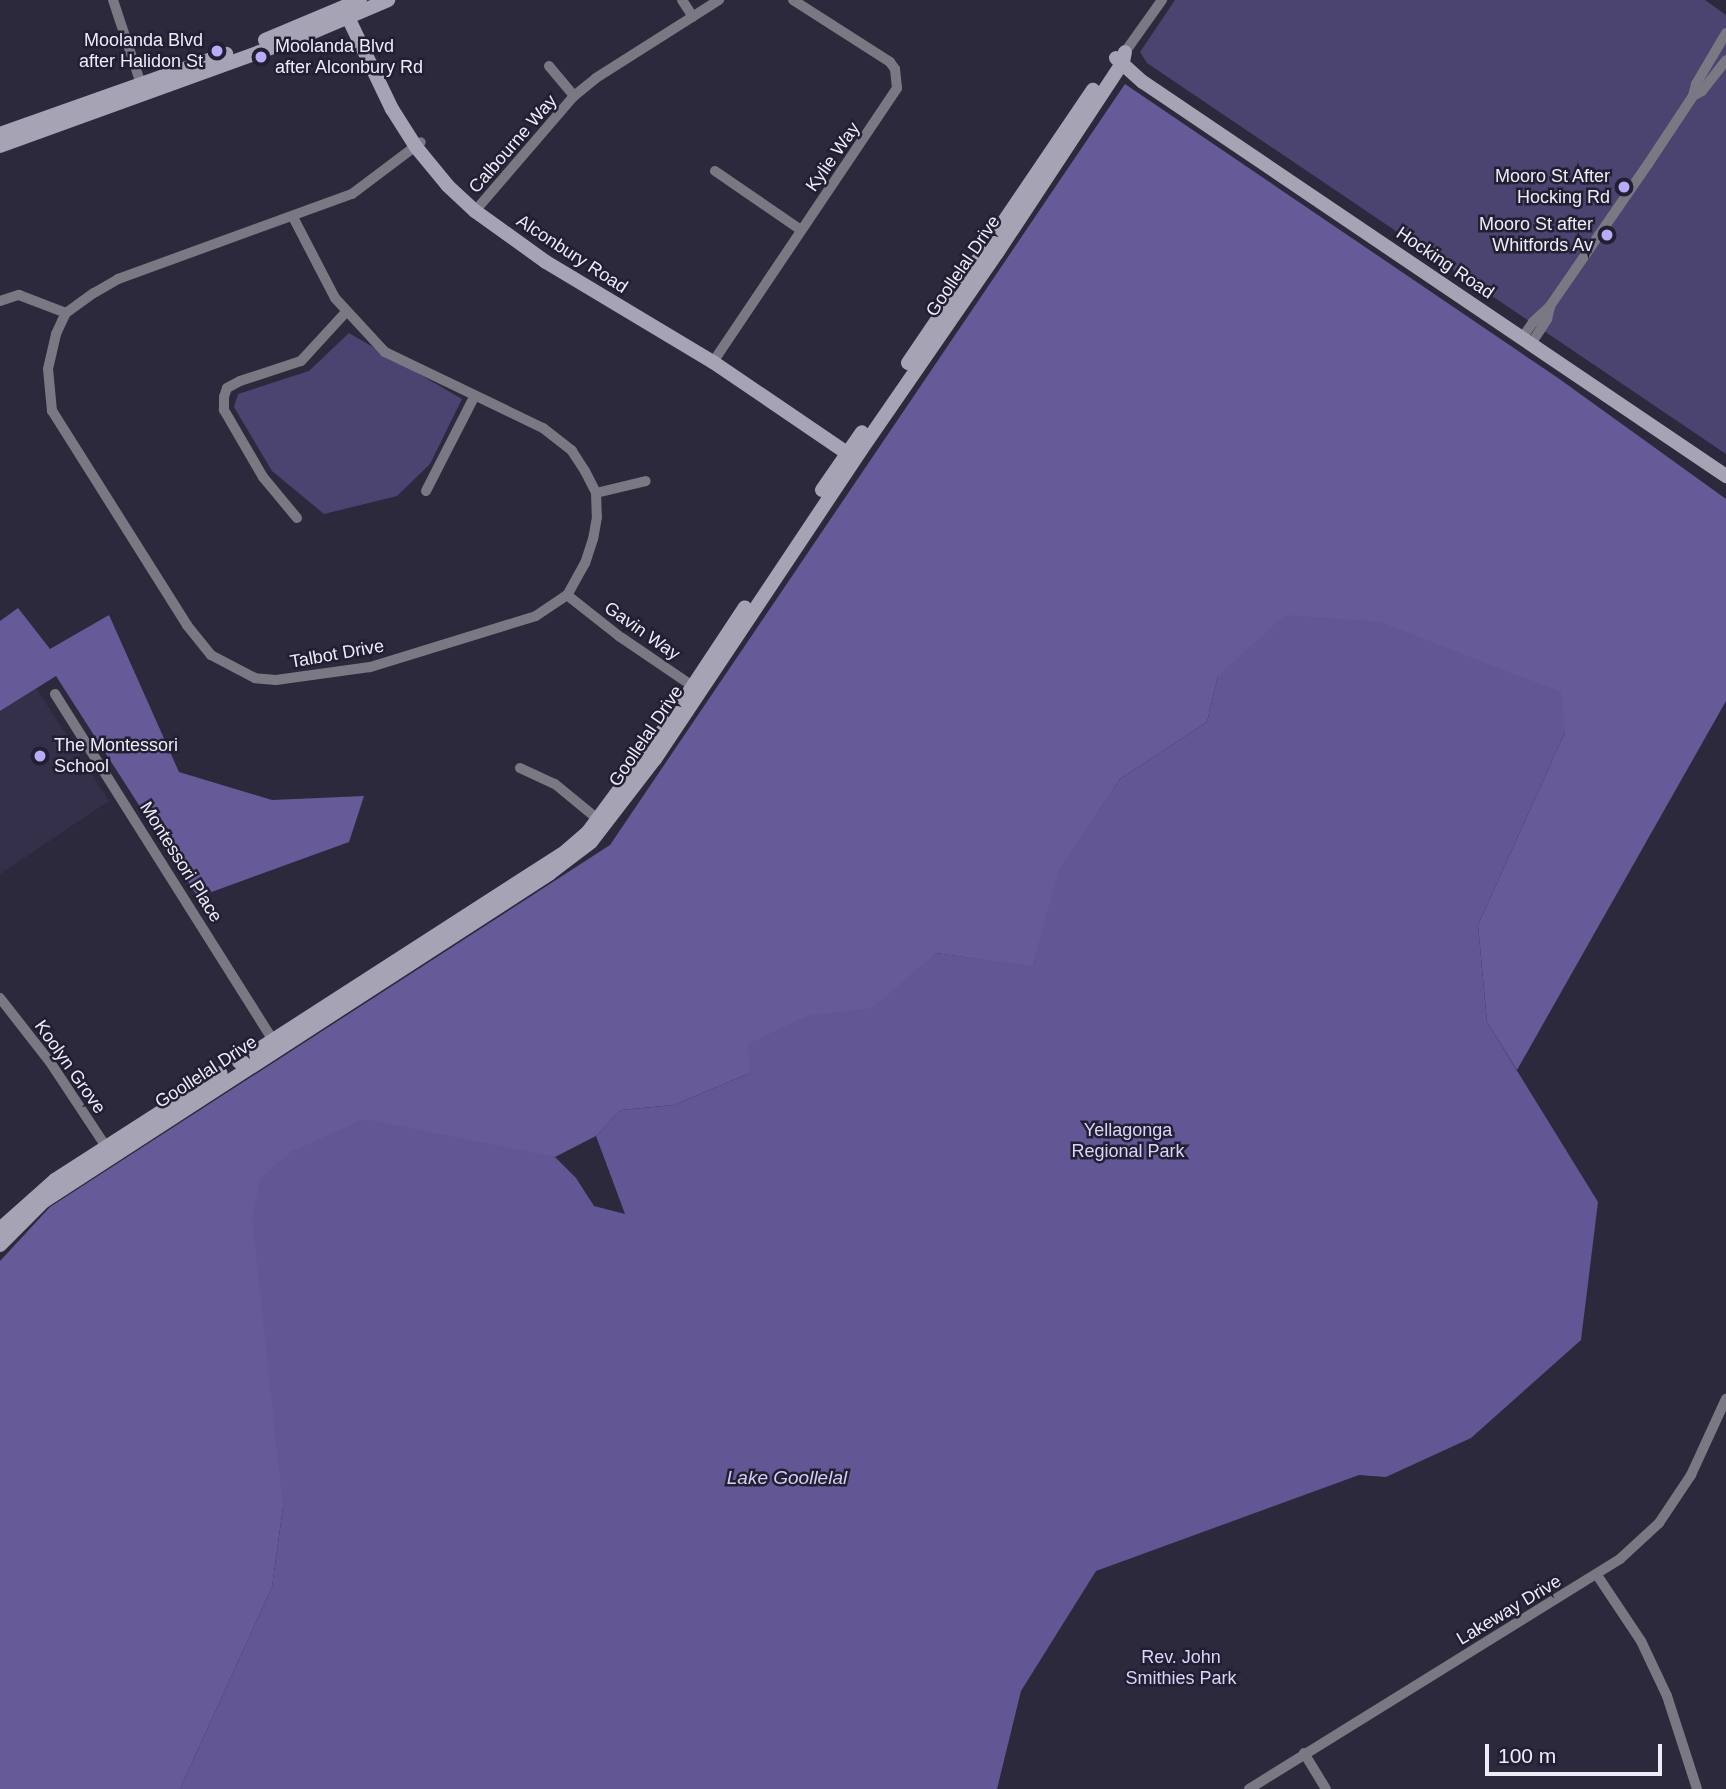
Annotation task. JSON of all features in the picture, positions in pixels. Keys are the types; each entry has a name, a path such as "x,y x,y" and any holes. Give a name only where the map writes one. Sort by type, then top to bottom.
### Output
{"street":[{"path":"113,0 143,89"},
{"path":"0,146 352,9 388,0"},
{"path":"682,0 693,17"},
{"name":"Calbourne Way","path":"477,209 575,96 596,78 719,0"},
{"name":"Kylie Way","path":"716,359 892,98 898,79 890,62 793,0"},
{"name":"Goollelal Drive","path":"0,1229 45,1188 109,1151 276,1044 566,851 602,823 1162,0"},
{"name":"Alconbury Road","path":"352,9 419,145 448,186 546,262 716,359 854,452"},
{"path":"1527,341 1547,319 1550,306 1693,96 1696,83 1726,33"},
{"path":"1693,96 1702,91 1726,60"},
{"name":"Hocking Road","path":"1118,62 1143,82 1726,476"},
{"name":"Calbourne Way","path":"549,66 575,96"},
{"path":"0,135 143,89"},
{"path":"0,302 19,295 66,313 118,279 352,194 419,145"},
{"path":"715,171 801,230"},
{"path":"293,217 310,255 346,312 384,352 558,438 572,452 596,493 646,481"},
{"path":"297,518 263,477 224,410 224,397 227,388 240,381 301,361 346,312"},
{"name":"Talbot Drive","path":"66,313 55,334 48,369 52,411 187,625 211,655 255,678 276,680 370,667 536,616 566,595 585,564 597,517 596,493"},
{"path":"426,491 474,397"},
{"name":"Gavin Way","path":"566,595 619,636 696,688"},
{"name":"Montessori Place","path":"55,694 276,1044"},
{"path":"520,768 555,784 602,823"},
{"name":"Koolyn Grove","path":"0,998 50,1062 109,1151"},
{"name":"Goollelal Drive","path":"0,1245 44,1201 109,1151"},
{"name":"Lakeway Drive","path":"1249,1789 1597,1575 1659,1523 1691,1475 1726,1399"},
{"path":"1597,1575 1641,1641 1667,1696 1697,1789"},
{"path":"1304,1753 1326,1789"}],"shaded area":[{"path":"1175,0 1705,0 1726,15 1726,454 1147,63 1140,52"},
{"path":"1125,84 1558,378 1726,499 1726,701 1517,1070 1487,1022 1478,925 1565,732 1218,676 1207,722 1120,779 1060,869 1033,967 936,953 884,1009 750,1073 674,1105 621,1110 596,1136 555,1157 512,1151 283,1507 272,1587 180,1789 0,1789 0,1261 50,1207 610,845"},
{"path":"349,333 462,399 430,464 397,496 324,514 272,471 234,407 238,394 309,371"},
{"path":"18,608 50,649 109,615 179,772 272,800 364,796 349,842 198,897 56,676 0,711 0,621"},
{"name":"The Montessori School","path":"36,688 109,801 0,874 0,711"}],"water":[{"name":"Lake Goollelal","path":"1285,615 1380,622 1561,692 1565,732 1478,925 1487,1022 1598,1202 1581,1340 1471,1438 1386,1477 1359,1475 1096,1571 1021,1691 997,1789 180,1789 272,1587 283,1507 252,1216 261,1178 290,1152 364,1119 555,1157 576,1178 594,1206 625,1214 596,1136 621,1110 674,1105 750,1073 748,1044 807,1016 872,1008 936,953 1033,966 1059,869 1120,779 1207,722 1218,676"}],"place":[{"name":"Moolanda Blvd after Halidon St","path":"217,51"},
{"name":"Moolanda Blvd after Alconbury Rd","path":"261,57"},
{"name":"Mooro St After Hocking Rd","path":"1624,187"},
{"name":"Mooro St after Whitfords Av","path":"1607,235"},
{"name":"The Montessori School","path":"40,756"}],"park label":[{"name":"Yellagonga Regional Park","path":"1128,1141"},
{"name":"Rev. John Smithies Park","path":"1181,1668"}]}
